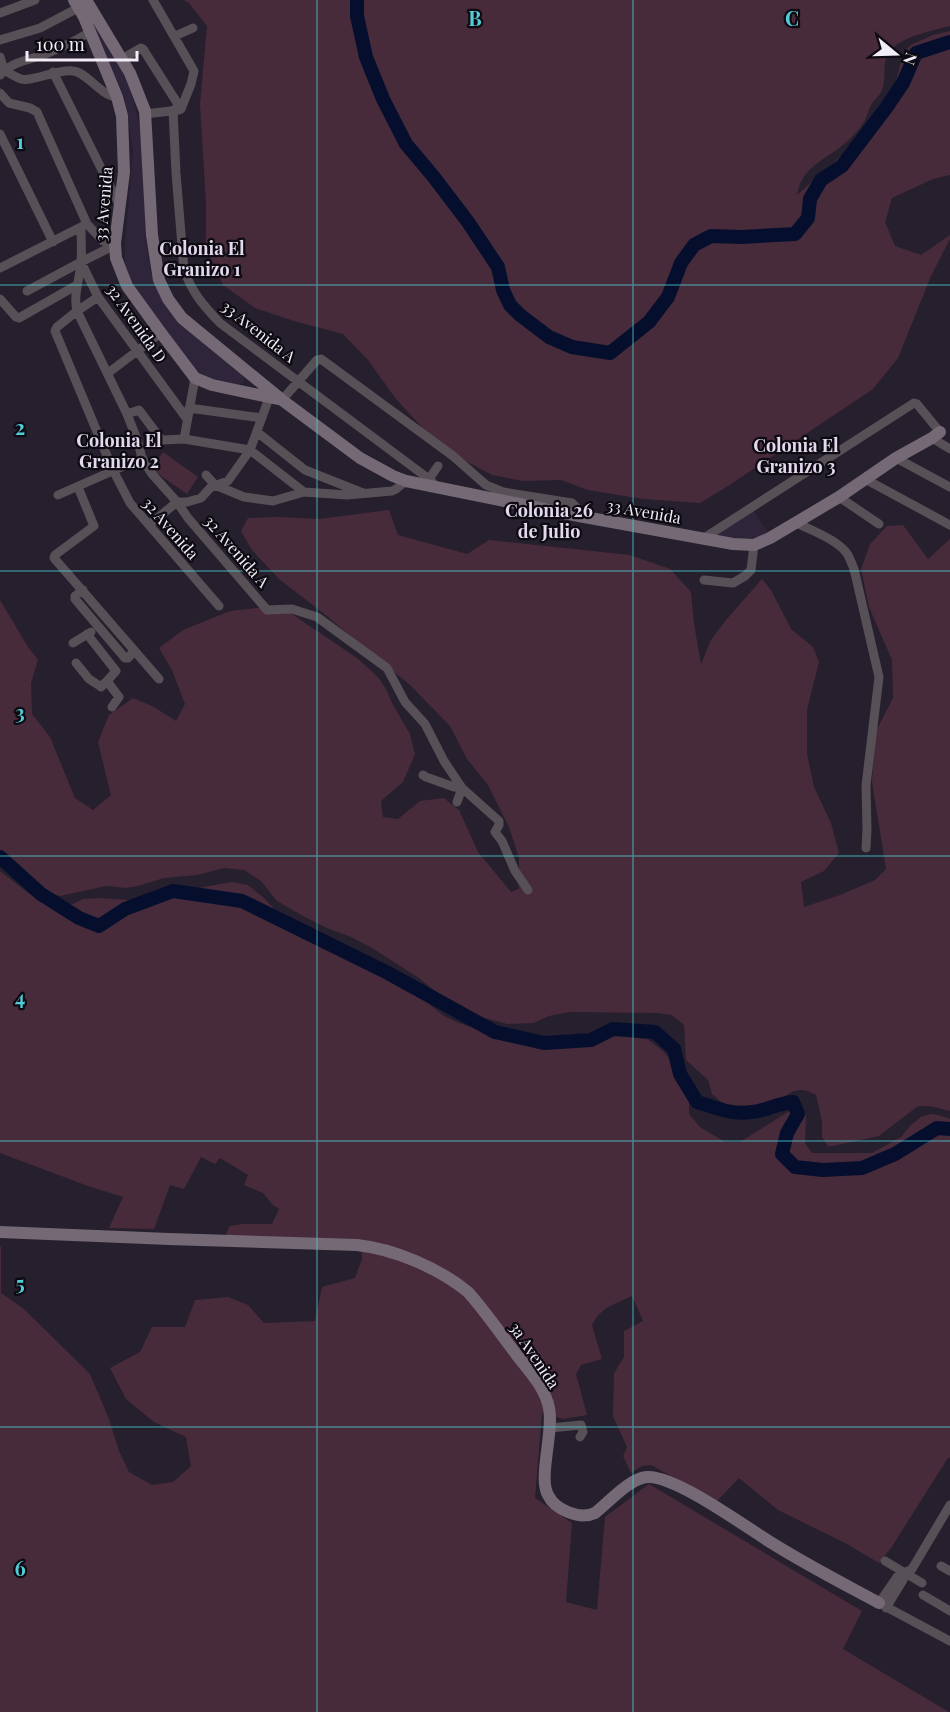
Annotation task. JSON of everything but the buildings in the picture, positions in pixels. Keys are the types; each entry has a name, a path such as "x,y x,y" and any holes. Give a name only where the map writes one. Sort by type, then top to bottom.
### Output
{"street":[{"path":"0,13 35,0"},
{"path":"153,0 194,71 191,84 177,110"},
{"path":"0,40 40,28 85,3 130,73 145,114 152,235 159,280 168,299 182,318 263,393 262,418 250,450 228,481 211,487 201,498 177,502 149,525"},
{"name":"33 Avenida","path":"85,3 90,32 117,97 122,116 124,172 113,243 116,258 128,286 195,378 212,385 263,393 282,400 360,458 406,481 433,483 579,516 733,544 754,545"},
{"path":"175,36 193,28"},
{"path":"2,73 90,32"},
{"path":"122,59 143,49 177,110"},
{"path":"0,57 2,73"},
{"path":"2,73 25,80 53,72 75,71 106,94 117,97"},
{"path":"53,72 120,206"},
{"path":"0,93 9,103 37,112 84,225 81,262 76,285 77,311 98,297"},
{"path":"145,114 177,110"},
{"name":"33 Avenida A","path":"177,110 176,173 184,270 199,301 220,323 433,483"},
{"path":"0,134 53,242"},
{"path":"0,268 84,225"},
{"path":"27,291 109,248 113,243 103,241 84,225"},
{"name":"32 Avenida D","path":"81,262 98,297 188,419"},
{"path":"0,299 19,318 76,285"},
{"name":"32 Avenida","path":"77,311 55,329 114,470 130,503 219,606"},
{"name":"32 Avenida A","path":"77,311 127,414 142,458 152,474 267,610 292,609 317,617 387,668 405,702 425,724 444,761 462,788 499,821 493,838 502,841 515,871 528,890"},
{"path":"108,373 161,333"},
{"path":"282,400 317,360 321,359 453,456 486,485 503,492 572,504 577,508 579,516"},
{"path":"184,440 195,378"},
{"path":"704,538 914,403 917,404 936,435 950,449"},
{"path":"189,408 262,418"},
{"path":"127,414 140,410 163,440 184,440 250,450 304,492"},
{"path":"138,442 154,430"},
{"path":"257,432 304,470 366,494"},
{"path":"704,580 733,583 745,576 751,570 754,545 797,523 896,458 936,435"},
{"path":"57,495 142,458"},
{"path":"896,458 950,487"},
{"path":"433,483 438,466"},
{"path":"206,475 215,485 244,497 273,501 304,492 347,495 392,491 406,481"},
{"path":"865,479 950,525"},
{"path":"78,487 94,526 54,557 159,679"},
{"path":"839,497 879,524"},
{"path":"797,523 834,542 848,554 854,569 879,677 866,785 866,848"},
{"path":"83,590 75,596 75,599 98,627 125,658 128,658 134,651"},
{"path":"73,643 98,627"},
{"path":"76,663 88,679 100,686 103,686 115,674 116,669 87,634"},
{"path":"107,681 119,697 112,707"},
{"path":"423,775 462,788 457,802"},
{"name":"3a Avenida","path":"0,1232 357,1245 388,1250 445,1276 468,1292 540,1386 549,1408 550,1428 545,1487 549,1497 561,1508 582,1516 590,1516 628,1485 650,1477 659,1479 694,1494 776,1546 950,1641"},
{"path":"550,1428 581,1425 583,1432 580,1437"},
{"path":"882,1605 897,1577 912,1569 950,1505"},
{"path":"885,1562 922,1583"},
{"path":"941,1566 950,1571"},
{"path":"923,1595 950,1611"}],"shaded area":[{"path":"183,0 950,0 950,26 913,37 899,43 889,52 885,63 882,90 871,105 864,122 847,142 807,172 800,183 797,195 869,129 895,86 903,53 911,45 933,35 950,31 950,175 933,179 892,198 885,222 895,246 921,255 950,235 950,239 931,276 898,358 873,389 700,503 643,499 588,490 561,480 523,481 492,475 440,447 396,399 368,360 343,334 255,308 223,285 206,248 206,203 200,104 207,26 189,3"},
{"path":"94,28 100,30 131,87 143,143 146,241 151,272 162,295 242,375 243,383 238,385 207,378 190,366 179,354 133,284 125,264 133,151 129,123 124,96"},
{"path":"163,452 198,477 187,494 151,469"},
{"path":"389,510 398,535 467,554 489,540 630,555 670,569 691,592 701,664 711,640 762,579 771,590 791,629 813,647 819,662 807,710 807,754 814,787 831,823 839,853 824,871 801,882 804,907 875,880 886,869 872,782 875,733 893,698 892,660 869,607 861,569 870,544 887,526 903,525 928,559 950,539 950,1111 930,1106 918,1106 879,1136 828,1146 822,1137 822,1121 816,1095 808,1091 795,1091 773,1107 753,1116 721,1102 712,1094 708,1080 686,1060 684,1025 672,1015 569,1012 549,1016 533,1023 507,1024 470,1014 451,1004 419,978 372,948 327,928 277,901 261,881 244,870 224,868 197,875 164,878 138,886 126,888 106,886 60,896 34,887 0,862 0,600 38,660 31,683 32,714 50,737 75,798 93,810 111,795 98,742 109,715 133,698 154,707 176,721 185,704 172,670 159,648 183,630 230,611 257,608 286,610 357,658 378,677 386,689 410,734 415,754 403,782 381,801 383,817 398,819 420,801 444,798 459,810 478,852 511,892 519,889 519,858 509,827 488,785 467,759 450,726 410,685 279,579 252,550 241,531 248,518 319,519"},
{"path":"753,510 769,534 749,540 710,538"},
{"path":"0,871 31,895 42,901 60,905 73,904 83,899 99,898 142,901 155,896 232,882 248,885 278,913 324,945 398,980 422,995 444,1016 459,1023 512,1041 537,1043 563,1035 617,1031 647,1039 663,1051 689,1083 689,1114 700,1127 725,1142 740,1142 794,1108 802,1108 806,1116 805,1143 812,1153 872,1153 901,1137 921,1117 931,1114 950,1119 950,1458 879,1563 845,1543 778,1510 739,1478 717,1501 651,1465 642,1466 631,1473 623,1456 627,1447 613,1416 614,1373 624,1357 624,1331 643,1321 632,1296 604,1310 592,1325 602,1359 581,1365 576,1374 587,1415 563,1419 542,1413 535,1498 572,1523 566,1602 597,1610 605,1517 649,1484 862,1611 843,1649 949,1712 0,1712 0,1246 1,1293 24,1309 90,1374 129,1472 152,1485 173,1482 191,1466 186,1437 154,1422 126,1399 110,1368 140,1352 152,1327 185,1327 195,1300 228,1297 248,1305 264,1323 315,1321 322,1287 355,1278 362,1259 361,1244 235,1239 226,1234 230,1226 272,1224 279,1209 263,1193 244,1185 248,1175 220,1158 215,1164 201,1157 184,1189 170,1185 154,1229 109,1228 123,1197 0,1153"}],"waterway":[{"path":"357,0 357,16 366,57 383,99 406,144 468,222 498,267 503,290 510,305 549,337 572,347 610,353 649,322 668,297 681,263 694,245 711,236 795,234 808,218 810,199 821,180 842,166 886,108 903,83 916,53 950,42"},
{"path":"0,857 41,894 79,918 99,926 125,909 173,891 242,901 388,973 495,1032 544,1043 591,1040 613,1029 655,1032 674,1049 680,1074 697,1102 738,1113 793,1102 798,1114 787,1133 782,1154 795,1167 823,1170 862,1168 895,1154 937,1128 950,1129"}],"district":[{"name":"Colonia El Granizo 1","path":"202,258"},
{"name":"Colonia El Granizo 2","path":"119,450"},
{"name":"Colonia El Granizo 3","path":"796,455"},
{"name":"Colonia 26 de Julio","path":"549,520"}]}
